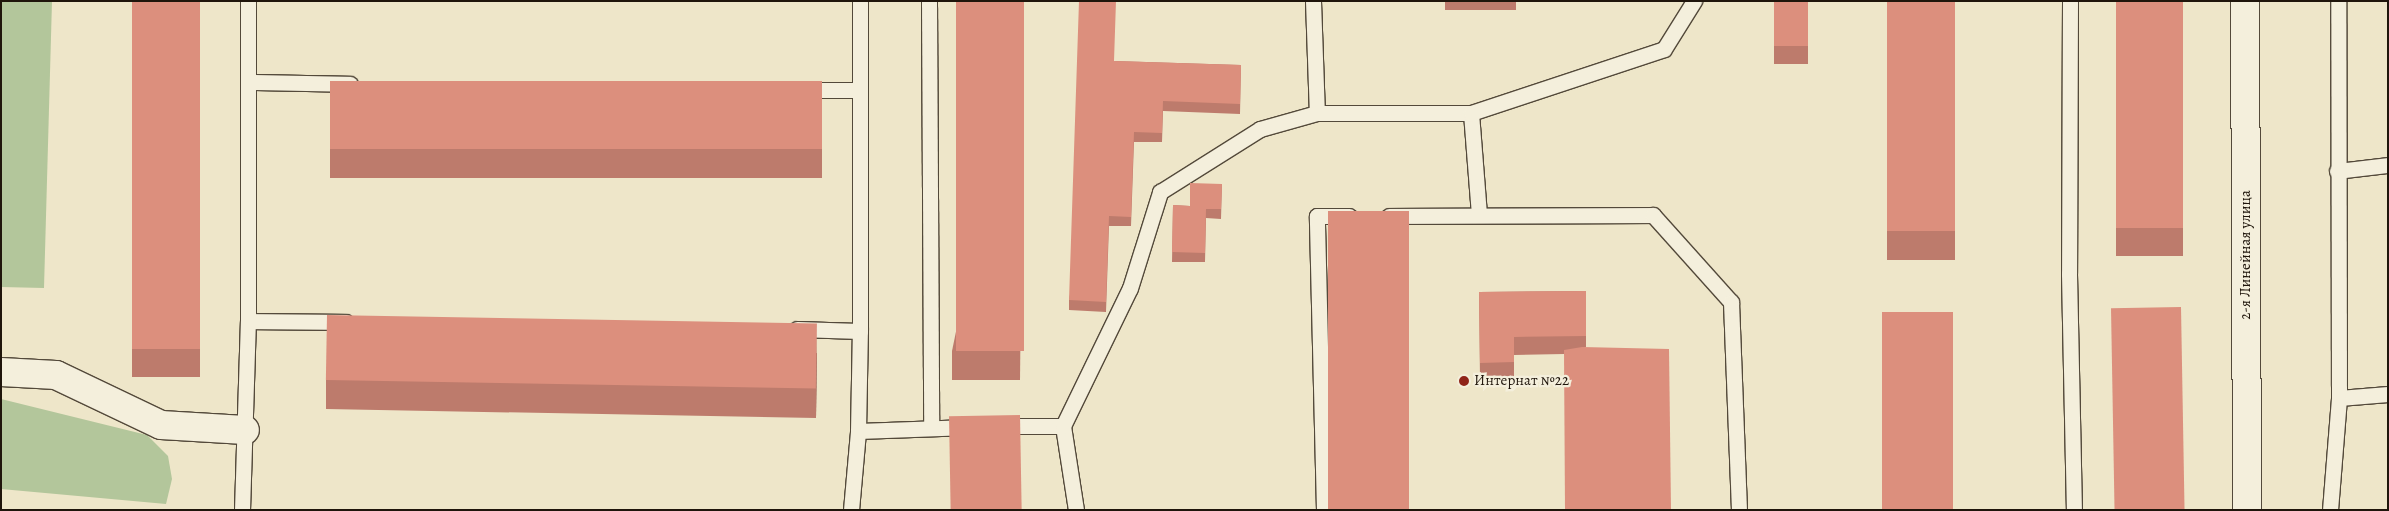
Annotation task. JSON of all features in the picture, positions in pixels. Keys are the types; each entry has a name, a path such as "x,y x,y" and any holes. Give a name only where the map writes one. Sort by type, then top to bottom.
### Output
{"street":[{"name":"2-я Линейная улица","path":"2245,1 2247,510"},
{"path":"1,372 56,375 161,425 244,430"}],"lane":[{"path":"242,510 248,320 248,1"},
{"path":"851,510 858,432 860,330 860,1"},
{"path":"929,1 930,427"},
{"path":"1313,1 1317,113"},
{"path":"1076,510 1063,426 1130,288 1160,192 1260,130 1317,113 1471,113 1664,49 1694,1"},
{"path":"2070,1 2068,274 2074,510"},
{"path":"2330,510 2338,398 2338,1"},
{"path":"249,82 368,84"},
{"path":"791,90 860,90"},
{"path":"1471,113 1479,215"},
{"path":"2337,171 2388,165"},
{"path":"1324,510 1317,216 1479,215 1653,215 1731,302 1739,510"},
{"path":"248,320 366,322"},
{"path":"781,329 860,330"},
{"path":"2338,398 2388,394"},
{"path":"858,432 930,427 1063,426"}],"green space":[{"path":"1,1 52,1 44,288 1,287"},
{"path":"1,399 147,435 168,456 172,479 166,504 1,489"}],"building":[{"path":"132,1 200,1 200,349 132,349"},
{"path":"956,1 1024,1 1024,351 956,351"},
{"path":"1079,1 1116,1 1114,61 1241,65 1240,104 1163,101 1162,133 1134,132 1131,217 1109,216 1106,302 1069,300"},
{"path":"1774,1 1808,1 1808,46 1774,46"},
{"path":"1887,1 1955,1 1955,231 1887,231"},
{"path":"2116,1 2183,1 2183,228 2116,228"},
{"path":"330,81 822,81 822,149 330,149"},
{"path":"1190,183 1222,184 1221,209 1206,209 1205,253 1172,252 1173,205 1190,206"},
{"path":"1328,211 1409,211 1409,510 1328,510"},
{"path":"1586,291 1586,336 1514,337 1514,362 1480,363 1479,292"},
{"path":"2181,307 2185,510 2115,510 2111,308"},
{"path":"1882,312 1953,312 1953,510 1882,510"},
{"path":"327,315 817,324 816,389 326,380"},
{"path":"1582,347 1669,349 1671,510 1565,510 1564,350"},
{"path":"1020,415 1022,510 951,510 949,416"}],"place":[{"name":"Интернат №22","path":"1464,381"}]}
